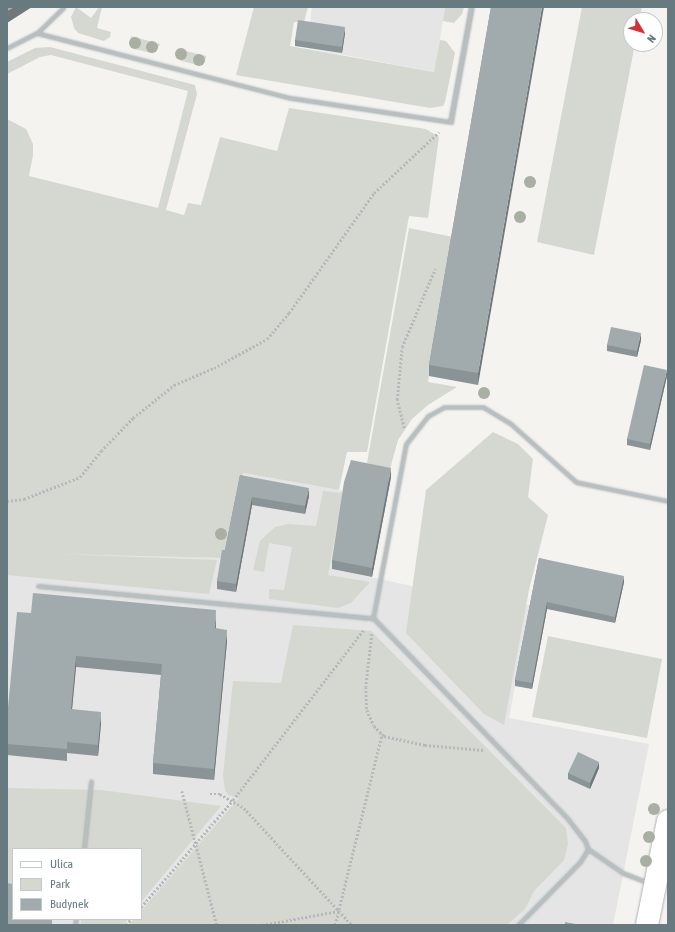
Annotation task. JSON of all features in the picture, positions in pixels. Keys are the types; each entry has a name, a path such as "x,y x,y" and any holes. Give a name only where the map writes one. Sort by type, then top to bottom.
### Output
{"street":[{"path":"452,122 472,7"},
{"path":"647,925 662,894 668,821"}],"lane":[{"path":"7,48 37,33 64,7"},
{"path":"37,33 291,98 452,122"},
{"path":"373,618 401,463 410,440 428,416 444,407 483,407 511,424 576,482 668,501"},
{"path":"38,586 373,618 568,819 585,841 588,849 624,873 662,894"},
{"path":"84,848 91,781"},
{"path":"518,925 580,862 588,849"}],"path":[{"path":"7,501 24,499 80,477 101,451 133,418 174,385 214,368 267,339 290,313 374,193 452,122"},
{"path":"410,440 400,419 397,400 402,347 435,268"},
{"path":"373,618 366,687 367,710 374,726 382,734 425,745 503,752"},
{"path":"142,906 233,800 373,618"},
{"path":"334,925 339,911 382,734"},
{"path":"182,791 197,841 217,925"},
{"path":"210,794 233,800 244,808 352,925"},
{"path":"262,925 339,911"}],"shaded area":[{"path":"312,7 445,7 435,72 307,48"},
{"path":"242,473 344,491 332,569 412,586 530,605 509,718 649,744 613,925 7,925 7,552 225,558"}],"green space":[{"path":"76,7 91,18 99,7 102,7 97,28 111,32 110,37 104,41 78,33 74,28 71,17"},
{"path":"254,7 308,7 304,22 294,22 290,46 434,72 440,40 446,41 455,53 443,106 430,108 236,75"},
{"path":"445,7 464,7 462,14 454,23 443,21"},
{"path":"582,7 642,7 641,12 623,12 623,52 633,52 594,255 537,242"},
{"path":"131,36 160,44 156,51 151,53 134,49 130,45"},
{"path":"50,47 195,85 197,94 166,210 184,215 188,203 201,205 220,137 277,151 289,108 426,129 439,137 428,218 409,216 367,452 347,452 339,490 243,473 225,558 55,554 217,560 209,594 7,575 7,119 26,129 33,144 33,155 29,176 158,208 188,91 51,55 40,57 7,74 7,62 35,48"},
{"path":"178,49 206,56 205,61 198,65 181,61 177,55"},
{"path":"409,228 453,237 428,382 457,387 428,405 412,419 398,440 390,469 367,463"},
{"path":"493,432 518,444 533,459 528,497 548,515 529,590 504,725 484,714 406,633 426,490"},
{"path":"323,491 343,493 328,575 370,582 351,603 338,608 269,599 269,589 284,590 292,547 269,543 264,572 253,570 260,541 275,527 288,524 316,526"},
{"path":"293,625 371,631 566,828 568,844 564,860 534,891 525,909 507,925 129,925 133,920 142,920 142,910 239,798 228,795 225,790 223,775 233,681 281,683"},
{"path":"548,636 662,659 647,738 532,717"},
{"path":"7,788 101,790 221,806 142,901 142,848 12,848 12,885 7,885"},
{"path":"81,920 127,920 123,925 81,925"}],"building":[{"path":"7,7 14,7 7,11"},
{"path":"491,7 542,7 478,373 429,365"},
{"path":"298,20 345,27 342,47 295,40"},
{"path":"611,327 641,333 637,351 607,345"},
{"path":"644,365 667,370 650,444 627,439"},
{"path":"351,460 391,468 372,568 332,560 344,482"},
{"path":"240,475 309,488 305,506 252,497 236,584 217,581 222,550 225,550"},
{"path":"539,558 624,576 615,617 547,602 532,683 515,680"},
{"path":"33,593 216,610 215,628 227,630 214,769 153,763 162,664 76,656 71,709 101,712 98,745 67,742 67,749 7,744 7,718 17,612 31,613"},
{"path":"578,752 599,762 590,783 568,773"},
{"path":"7,883 12,884 12,920 52,920 52,925 7,925"},
{"path":"565,922 581,925 565,925"}]}
